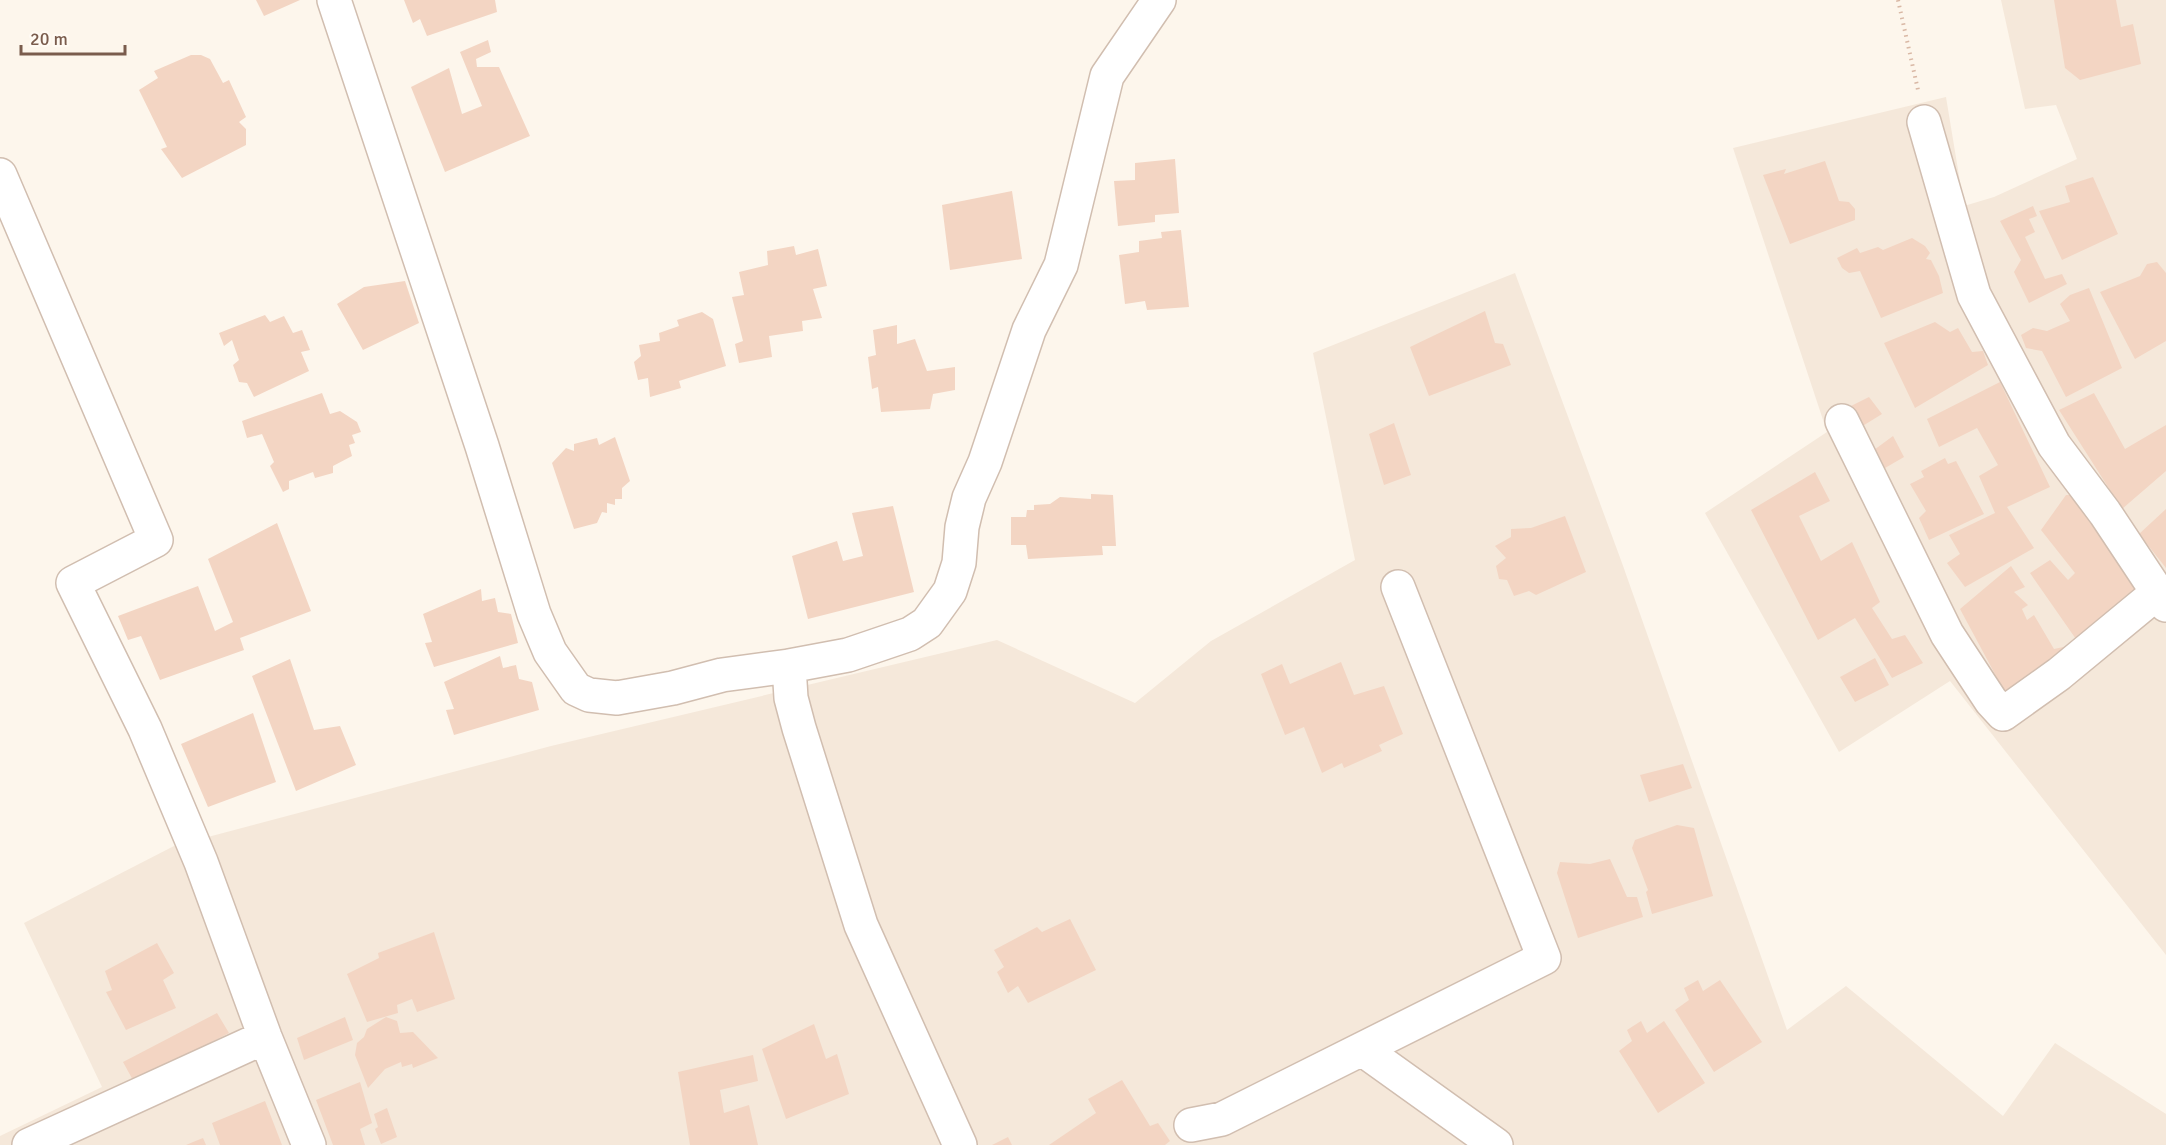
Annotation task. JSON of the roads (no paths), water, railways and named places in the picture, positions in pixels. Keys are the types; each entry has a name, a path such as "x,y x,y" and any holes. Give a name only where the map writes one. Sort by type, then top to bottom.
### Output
{"street":[{"path":"334,0 482,446 534,614 550,652 576,689 589,695 616,698 673,688 722,675 848,655 910,634 927,622 950,591 959,563 962,527 969,498 985,462 1029,330 1061,265 1107,76 1159,0"},
{"path":"1842,421 1947,634 1991,701 2003,714 2162,599 2105,513 2054,445 1974,295 1924,122"},
{"path":"0,175 156,540 73,583 149,739 201,862 265,1036 309,1145"},
{"path":"1191,1125 1222,1119 1544,958 1398,587"},
{"path":"789,666 791,698 799,728 861,925 960,1145"},
{"path":"29,1145 265,1036"},
{"path":"1362,1049 1496,1145"}]}
